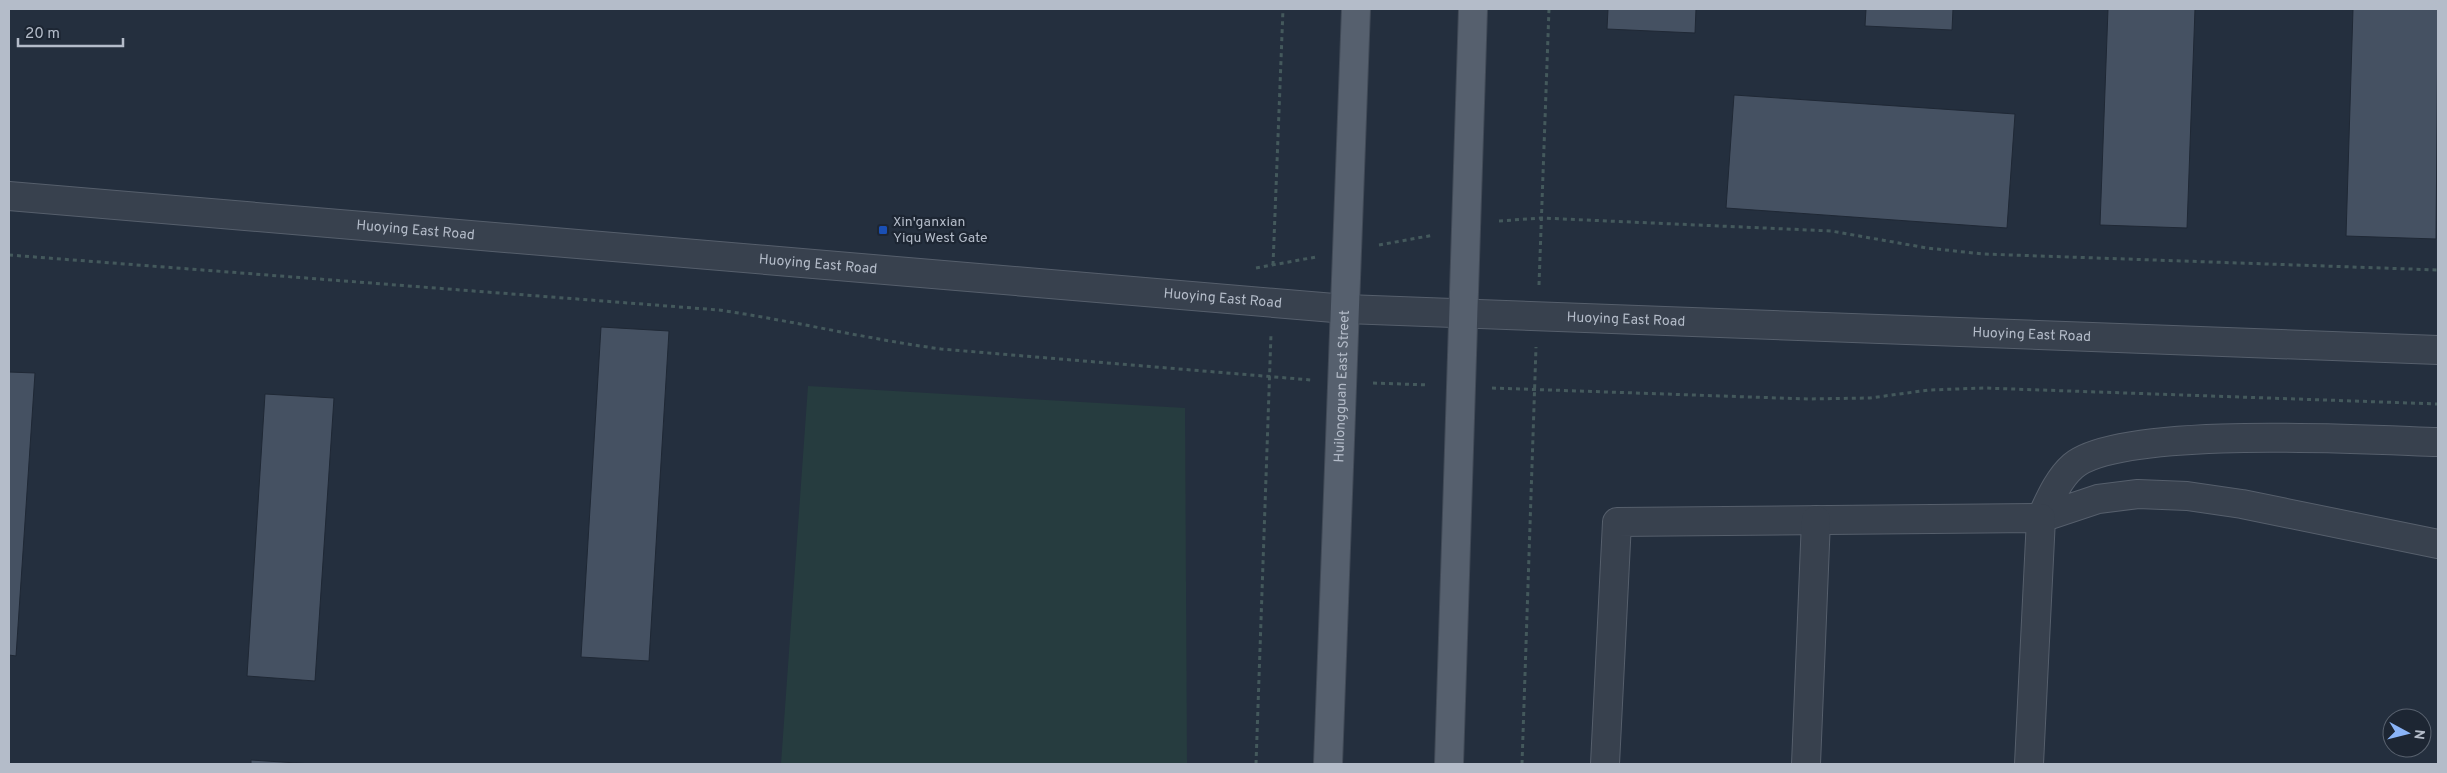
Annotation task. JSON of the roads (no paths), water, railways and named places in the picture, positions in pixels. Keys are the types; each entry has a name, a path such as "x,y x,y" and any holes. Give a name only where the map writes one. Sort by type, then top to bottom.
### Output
{"main road":[{"name":"Huilongguan East Street","path":"1328,764 1356,9"},
{"path":"1449,764 1473,9"}],"street":[{"name":"Huoying East Road","path":"9,196 1346,309 2438,350"},
{"path":"2029,764 2041,518 2054,492 2073,466 2098,453 2127,447 2230,439 2438,442"},
{"path":"1605,764 1616,522 2041,518 2098,499 2138,494 2187,496 2242,504 2438,544"},
{"path":"1806,764 1816,520"}],"place":[{"name":"Xin'ganxian Yiqu West Gate","path":"883,230"}]}
